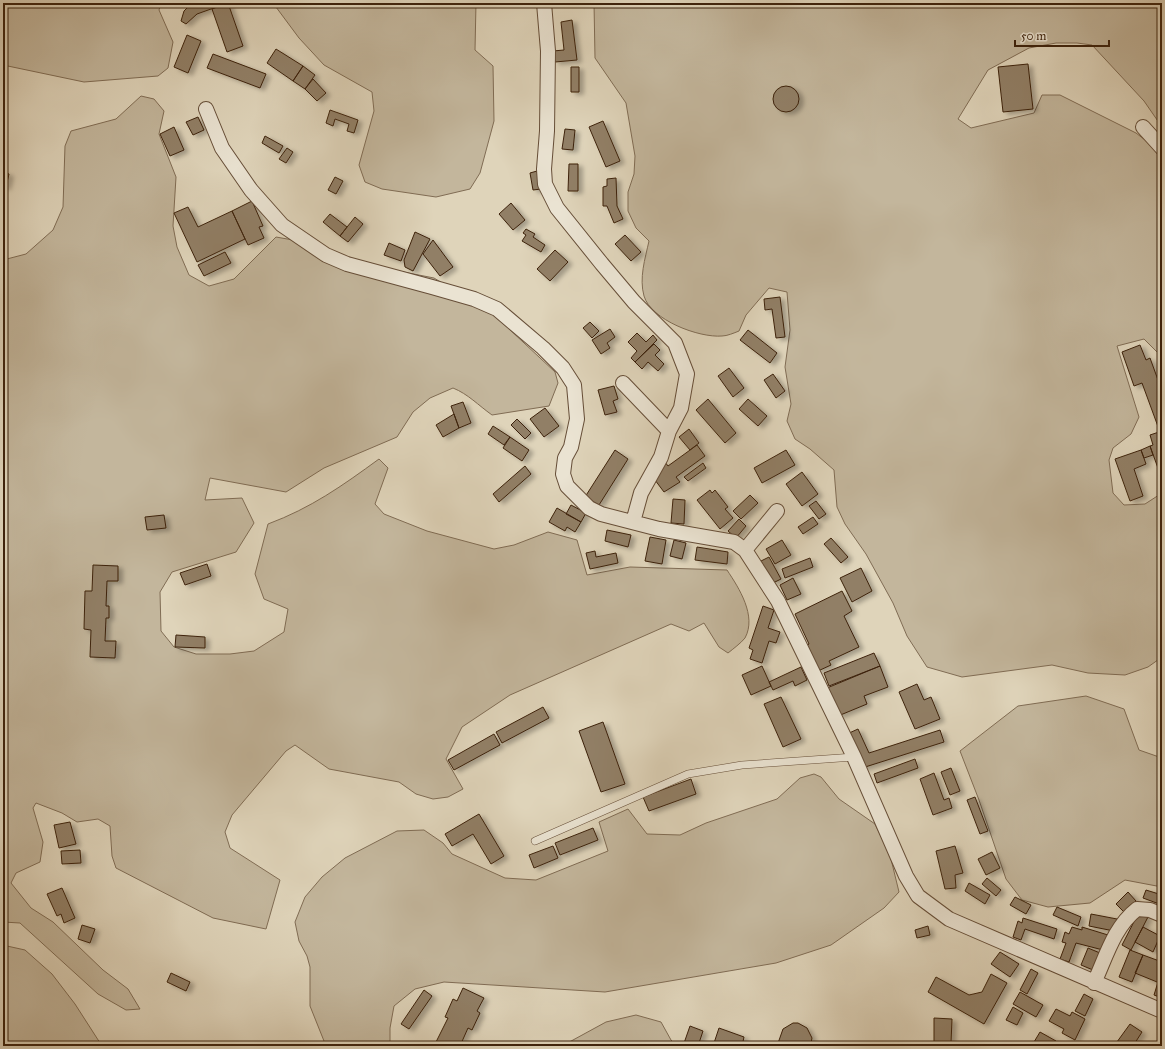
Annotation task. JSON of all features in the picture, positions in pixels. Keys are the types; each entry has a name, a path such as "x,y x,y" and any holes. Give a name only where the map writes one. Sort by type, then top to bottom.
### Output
{"street":[{"path":"544,3 548,52 547,131 544,169 545,184 557,208 602,264 634,302 675,343 687,374 682,408 669,432 661,457 642,493 633,522"},
{"path":"206,109 222,148 251,190 282,225 326,255 347,264 439,289 497,309 543,348 563,368 574,385 577,419 571,447 565,458 563,474 567,486 589,508 601,514 659,529 734,542 745,550 778,601 854,758 906,876 918,896 949,919 1094,983 1162,1011"},
{"path":"1143,127 1162,148"},
{"path":"623,383 669,432"},
{"path":"745,550 777,511"},
{"path":"1094,983 1114,938 1126,918 1137,909 1150,910 1162,915"}],"lane":[{"path":"535,840 688,774 742,764 854,758"}],"shaded area":[{"path":"3,3 161,3 159,10 173,42 168,68 158,76 84,82 3,65"},
{"path":"273,3 476,3 475,50 493,66 494,121 480,173 470,189 436,197 382,189 365,182 359,165 374,111 372,92 324,65 299,38"},
{"path":"594,3 1162,3 1162,127 1144,101 1092,45 1077,43 1056,43 1029,48 988,70 958,119 971,128 1034,113 1042,95 1060,95 1136,133 1162,153 1162,357 1144,339 1117,346 1139,417 1131,434 1113,448 1109,460 1113,493 1124,505 1145,504 1162,493 1162,657 1148,667 1125,675 1088,673 1052,665 962,677 927,667 907,636 893,603 866,554 845,524 837,507 834,470 810,449 795,439 787,421 791,404 785,367 790,330 787,292 769,288 746,315 739,331 722,336 701,334 677,326 656,313 648,305 644,296 642,275 649,241 636,228 628,211 628,192 634,174 635,156 626,103 595,58"},
{"path":"141,96 154,99 164,111 159,134 176,177 173,226 177,247 189,275 209,286 234,279 276,237 293,240 322,256 434,278 492,313 555,372 558,383 549,406 492,415 458,390 453,388 430,398 413,412 397,437 324,468 286,492 210,478 205,500 242,498 254,523 236,552 172,572 160,592 161,631 174,647 196,654 230,654 254,651 284,632 288,609 264,599 255,574 268,524 284,518 326,496 379,459 388,468 375,504 384,514 427,531 494,549 514,545 548,532 577,540 587,575 630,567 727,570 737,585 745,602 749,621 745,638 728,653 719,647 704,623 689,631 671,624 510,695 462,727 446,759 463,789 448,797 433,799 416,794 399,782 329,769 295,745 286,751 232,815 225,832 230,848 280,880 266,929 213,918 116,868 112,856 110,826 98,819 77,822 62,813 36,803 33,808 43,842 40,862 16,873 11,883 31,908 53,922 103,970 128,989 140,1009 126,1010 98,994 20,923 3,922 3,260 26,254 53,230 63,207 65,146 71,131 116,119"},
{"path":"1086,696 1124,709 1139,750 1162,758 1162,887 1125,880 1090,903 1048,907 1022,900 1006,879 979,800 960,751 1018,706"},
{"path":"814,774 821,777 839,799 875,824 890,855 899,892 884,908 831,945 776,963 605,992 444,982 415,989 394,1006 390,1028 390,1046 326,1046 310,1006 310,967 307,956 299,941 295,922 305,897 322,877 345,858 397,831 424,830 443,843 452,854 505,878 536,880 608,851 599,822 628,809 647,834 680,835 706,823 777,799 800,778"},
{"path":"7,946 25,950 52,974 75,1004 102,1046 3,1046 3,947"},
{"path":"636,1015 661,1022 671,1040 677,1046 562,1046 606,1022"}],"building":[{"path":"196,3 225,4 197,14 186,24 181,21 184,11 190,5"},
{"path":"228,3 243,46 227,52 212,9"},
{"path":"572,20 577,60 555,62 553,51 564,50 561,22"},
{"path":"187,35 201,41 188,73 174,67"},
{"path":"276,49 303,66 293,81 267,63"},
{"path":"213,54 266,74 260,88 207,68"},
{"path":"1028,64 1033,109 1003,112 998,67"},
{"path":"303,66 315,75 305,89 293,81"},
{"path":"571,67 579,67 579,92 571,92"},
{"path":"313,79 326,93 317,101 305,89"},
{"path":"786,86 795,90 799,99 795,108 786,112 777,108 773,99 777,90"},
{"path":"330,110 358,120 354,133 347,131 349,124 335,119 333,126 326,123"},
{"path":"198,117 204,130 193,135 186,122"},
{"path":"603,121 620,161 606,167 589,127"},
{"path":"174,127 184,150 170,156 160,134"},
{"path":"565,129 575,130 573,150 562,149"},
{"path":"265,136 283,146 279,153 262,143"},
{"path":"287,148 293,152 286,163 279,159"},
{"path":"569,164 578,164 578,191 568,191"},
{"path":"537,171 541,189 533,190 530,173"},
{"path":"3,172 9,174 6,187 3,187"},
{"path":"335,177 343,181 336,194 328,190"},
{"path":"616,178 617,206 623,219 614,223 607,206 603,206 603,187 607,186 607,179"},
{"path":"252,201 263,226 259,227 264,238 248,245 232,211"},
{"path":"511,203 525,220 513,230 499,214"},
{"path":"188,207 198,227 232,211 245,239 197,262 174,213"},
{"path":"330,214 347,227 340,236 323,222"},
{"path":"355,217 363,224 348,242 340,236"},
{"path":"526,229 535,234 533,237 545,245 541,252 522,241 526,235 523,233"},
{"path":"415,232 430,239 413,271 405,267 404,260"},
{"path":"625,235 641,252 631,261 615,244"},
{"path":"433,240 453,267 440,276 423,254"},
{"path":"389,243 405,250 401,261 384,255"},
{"path":"555,250 568,262 550,281 537,269"},
{"path":"225,252 231,263 204,276 198,265"},
{"path":"780,297 785,337 776,338 772,309 765,310 764,299"},
{"path":"590,322 599,331 592,338 583,328"},
{"path":"610,329 615,337 607,343 610,348 601,354 592,340"},
{"path":"748,330 777,353 770,363 740,340"},
{"path":"637,333 646,342 653,335 657,340 635,362 631,358 637,351 628,342"},
{"path":"654,344 660,350 655,355 664,364 658,371 648,362 642,369 635,362"},
{"path":"1140,345 1146,360 1150,358 1162,391 1162,431 1160,432 1142,383 1134,386 1122,352"},
{"path":"729,368 744,388 733,397 718,376"},
{"path":"773,374 785,391 776,398 764,380"},
{"path":"614,386 618,399 613,401 617,412 605,415 598,390"},
{"path":"708,399 736,433 725,443 696,410"},
{"path":"748,399 767,416 758,426 739,409"},
{"path":"463,402 471,423 459,428 451,406"},
{"path":"545,408 559,426 544,437 530,419"},
{"path":"454,414 459,428 443,437 436,425"},
{"path":"517,419 531,433 525,439 511,425"},
{"path":"493,426 510,437 504,445 488,434"},
{"path":"689,429 699,443 690,450 679,437"},
{"path":"1162,431 1162,470 1159,471 1150,446 1153,445 1150,435"},
{"path":"510,437 529,450 522,461 503,448"},
{"path":"697,445 705,456 676,477 680,482 664,492 655,480 665,462 668,466"},
{"path":"1150,446 1153,455 1144,458 1141,450"},
{"path":"615,450 628,459 599,505 585,497"},
{"path":"786,450 795,465 762,483 754,468"},
{"path":"1141,450 1146,464 1134,469 1143,496 1130,501 1115,459"},
{"path":"703,463 706,468 688,481 684,477"},
{"path":"525,466 531,474 499,502 493,494"},
{"path":"802,472 818,494 802,506 786,484"},
{"path":"710,490 712,493 715,490 728,507 725,509 733,518 720,529 697,500"},
{"path":"750,495 758,503 741,519 733,511"},
{"path":"673,499 685,500 684,524 671,523"},
{"path":"816,501 826,514 819,519 809,506"},
{"path":"571,505 586,513 581,522 566,514"},
{"path":"557,508 581,522 575,532 567,527 565,531 549,522"},
{"path":"164,515 166,528 147,530 145,517"},
{"path":"813,517 818,524 803,534 798,527"},
{"path":"739,519 746,526 736,538 728,531"},
{"path":"607,530 631,535 628,547 605,541"},
{"path":"650,537 666,540 662,564 645,561"},
{"path":"831,538 848,557 841,563 824,544"},
{"path":"674,540 686,543 682,559 670,556"},
{"path":"782,540 791,555 775,564 766,549"},
{"path":"697,547 728,552 727,564 695,560"},
{"path":"595,551 596,557 616,553 618,563 590,569 586,553"},
{"path":"769,557 781,579 773,583 761,561"},
{"path":"810,558 813,567 785,578 782,569"},
{"path":"207,564 211,576 185,585 180,573"},
{"path":"93,565 118,566 118,581 107,581 106,606 109,606 109,618 106,618 105,641 116,641 115,658 90,657 91,630 84,629 85,591 92,591"},
{"path":"861,568 872,591 852,602 840,578"},
{"path":"793,578 801,594 787,600 780,585"},
{"path":"842,591 852,611 844,616 859,647 829,661 831,665 818,671 806,646 809,644 795,614"},
{"path":"763,606 774,610 768,628 780,632 776,643 769,641 762,663 750,659 753,650 749,648"},
{"path":"176,635 205,637 205,648 175,647"},
{"path":"874,653 880,666 829,686 824,673"},
{"path":"762,666 771,686 751,695 742,675"},
{"path":"880,666 888,687 864,696 867,704 838,716 827,688"},
{"path":"801,667 807,680 795,686 793,681 773,690 769,682"},
{"path":"917,684 924,700 931,697 940,719 915,729 899,692"},
{"path":"781,697 801,739 783,747 764,704"},
{"path":"543,707 549,718 502,743 496,732"},
{"path":"603,722 625,784 601,792 579,731"},
{"path":"858,729 869,753 940,730 944,742 862,768 847,734"},
{"path":"494,734 500,745 454,770 448,760"},
{"path":"915,759 918,768 877,783 874,774"},
{"path":"951,768 960,791 950,795 941,772"},
{"path":"934,773 944,800 949,798 952,808 933,815 920,779"},
{"path":"691,779 696,794 649,811 643,797"},
{"path":"975,797 988,831 980,834 967,800"},
{"path":"479,814 504,856 491,864 473,834 452,846 445,834"},
{"path":"70,822 76,844 59,848 54,825"},
{"path":"593,828 598,840 560,855 555,843"},
{"path":"553,846 558,858 534,868 529,855"},
{"path":"955,846 963,873 955,875 956,888 945,889 936,851"},
{"path":"80,850 81,863 62,864 61,851"},
{"path":"992,852 1000,868 986,875 978,859"},
{"path":"987,878 1001,890 996,896 982,884"},
{"path":"969,883 990,895 985,904 965,891"},
{"path":"62,888 75,918 64,923 61,914 57,916 47,894"},
{"path":"1146,890 1162,895 1162,905 1143,898"},
{"path":"1128,892 1136,901 1124,912 1116,904"},
{"path":"1015,897 1031,905 1026,914 1010,905"},
{"path":"1057,907 1081,917 1078,926 1053,915"},
{"path":"1139,912 1148,917 1131,950 1122,945"},
{"path":"1091,914 1117,919 1114,931 1089,926"},
{"path":"1023,918 1057,929 1054,939 1025,929 1021,940 1013,937 1018,921 1022,923"},
{"path":"82,925 95,929 90,943 78,939"},
{"path":"928,926 930,935 917,938 915,930"},
{"path":"1072,927 1082,930 1082,927 1108,935 1103,950 1076,943 1069,962 1060,959 1066,943 1062,942 1065,932 1069,934"},
{"path":"1143,927 1160,936 1153,952 1135,942"},
{"path":"1088,948 1100,953 1093,970 1081,965"},
{"path":"1130,950 1143,955 1132,982 1119,977"},
{"path":"1000,952 1019,964 1010,977 991,964"},
{"path":"1143,955 1162,962 1162,984 1135,973"},
{"path":"1031,969 1038,973 1027,994 1020,990"},
{"path":"171,973 190,982 186,991 167,982"},
{"path":"991,974 1007,983 984,1024 928,992 936,977 969,995 982,992"},
{"path":"1158,982 1162,984 1162,998 1154,995"},
{"path":"463,988 484,998 477,1011 480,1013 472,1030 468,1028 460,1046 434,1046 448,1018 445,1017 453,999 457,1001"},
{"path":"424,990 432,996 409,1029 401,1024"},
{"path":"1020,992 1043,1005 1036,1017 1013,1004"},
{"path":"1084,994 1093,999 1085,1016 1075,1011"},
{"path":"1013,1007 1023,1013 1017,1025 1006,1020"},
{"path":"1056,1009 1070,1016 1072,1012 1085,1019 1075,1040 1062,1033 1064,1029 1049,1021"},
{"path":"934,1018 952,1019 951,1043 934,1042"},
{"path":"793,1023 798,1023 807,1028 812,1038 811,1043 820,1046 777,1046 783,1029"},
{"path":"1130,1024 1142,1032 1133,1046 1114,1046"},
{"path":"690,1026 703,1031 698,1046 683,1046"},
{"path":"719,1028 744,1037 742,1046 713,1046"},
{"path":"1040,1032 1056,1041 1053,1046 1041,1046 1034,1042"}]}
